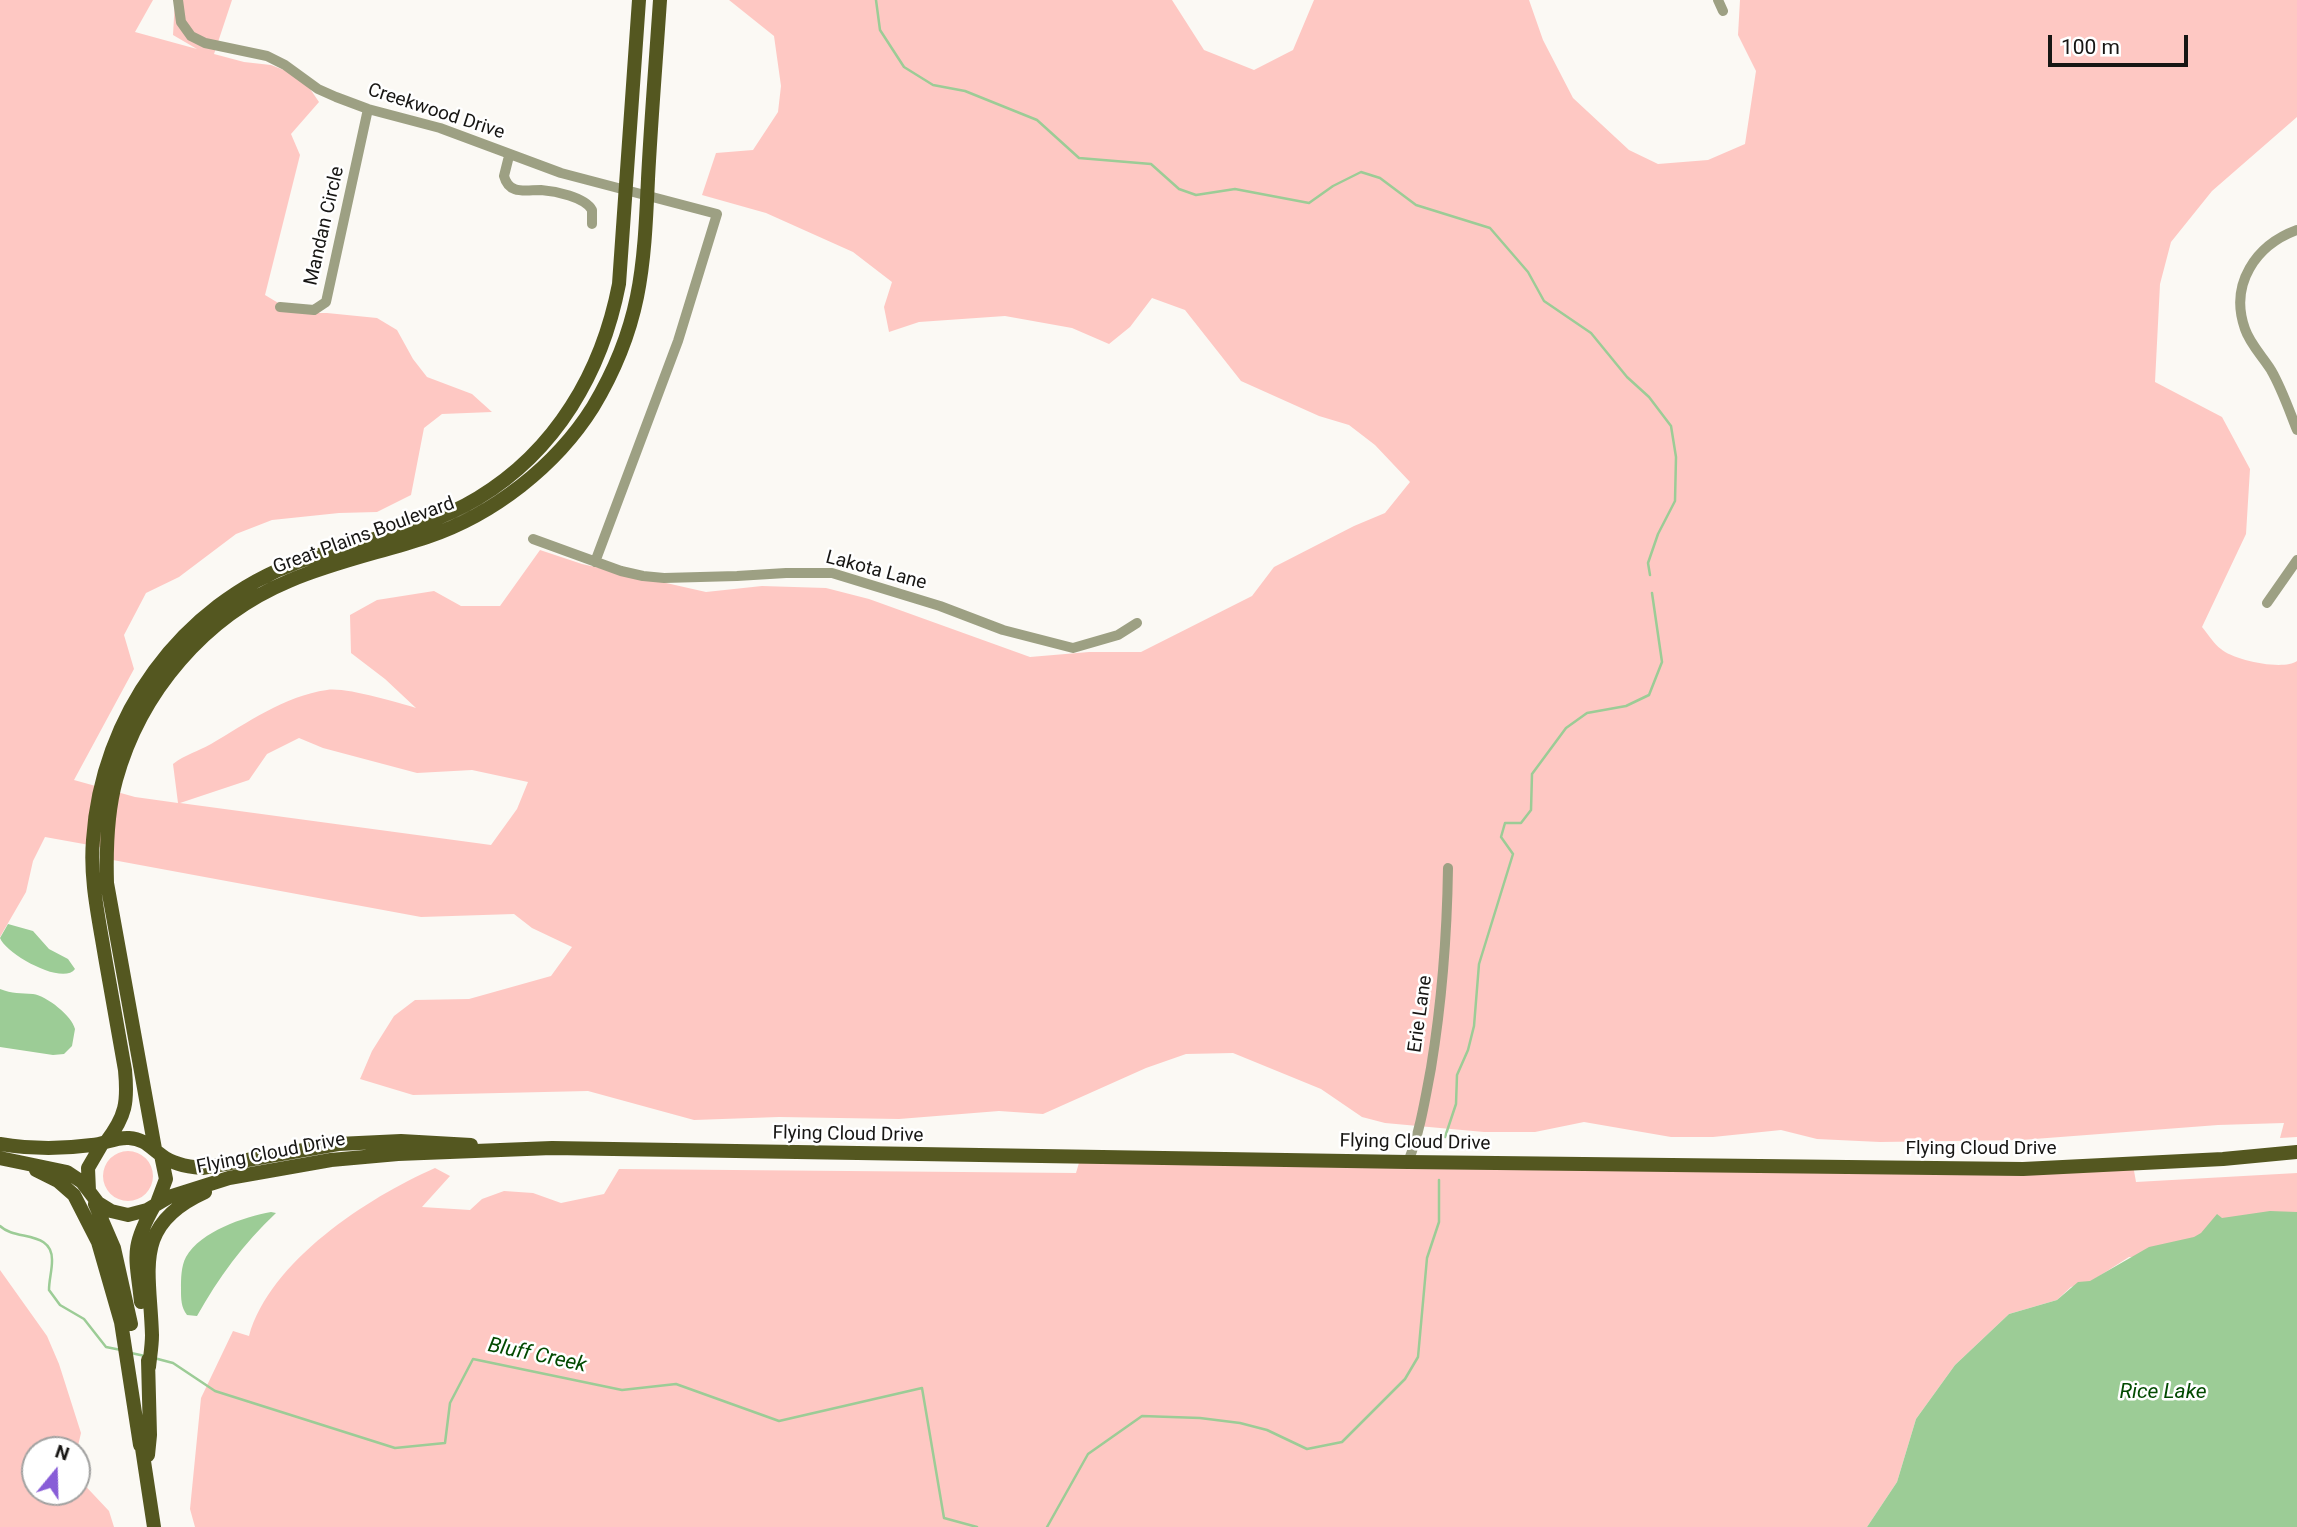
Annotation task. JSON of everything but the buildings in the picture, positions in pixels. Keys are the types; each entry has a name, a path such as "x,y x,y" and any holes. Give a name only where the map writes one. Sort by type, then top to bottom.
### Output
{"main road":[{"name":"Great Plains Boulevard","path":"104,1143 122,1117 128,1097 95,896 92,841 94,816 105,768 122,723 134,701 177,641 201,619 237,593 296,563 428,522 457,509 500,484 541,446 568,413 582,391 611,322 621,269 639,0"},
{"name":"Great Plains Boulevard","path":"158,1152 107,883 106,844 112,797 121,763 140,720 170,672 190,649 220,622 258,597 299,577 428,537 455,526 502,499 550,460 592,408 629,331 643,271 660,0"},
{"name":"Flying Cloud Drive","path":"0,1143 41,1147 104,1143 132,1138 182,1165 202,1168 319,1146 369,1141 437,1142 531,1149"},
{"path":"104,1143 88,1168 87,1182 106,1224 137,1322"},
{"name":"Flying Cloud Drive","path":"0,1157 63,1170 78,1178 106,1209 122,1214 134,1214 189,1190 229,1178 288,1168 376,1155 531,1149 2023,1169 2223,1159 2297,1152"},
{"path":"154,1527 140,1445 135,1252 141,1229 166,1179 158,1152"},
{"path":"0,1163 48,1175 74,1195 97,1242 112,1284 137,1322 152,1337 149,1367 150,1435 146,1474"},
{"path":"137,1322 149,1252 156,1233 166,1218 184,1203 215,1188 288,1168"}],"street":[{"name":"Creekwood Drive","path":"178,0 181,22 191,36 205,43 267,56 285,65 318,89 368,109 440,128 509,156 561,173 717,214 674,354 595,562"},
{"path":"1718,0 1723,11"},
{"name":"Mandan Circle","path":"280,307 314,310 326,302 368,109"},
{"path":"509,156 504,176 510,187 519,191 552,192 586,203 593,212 592,224"},
{"path":"2297,230 2274,240 2256,257 2242,289 2241,309 2245,329 2280,389 2297,430"},
{"name":"Lakota Lane","path":"533,539 643,576 664,578 832,573 940,606 1003,630 1073,648 1118,635 1137,623"},
{"path":"2267,603 2297,560"},
{"name":"Erie Lane","path":"1408,1162 1416,1143 1438,1020 1446,945 1448,868"}],"shaded area":[{"path":"0,0 153,0 135,32 197,49 173,35 175,0 232,0 214,54 244,62 271,65 302,77 319,102 291,134 300,155 265,295 295,313 377,318 397,330 413,359 427,377 472,394 492,412 442,414 424,428 411,495 377,512 272,520 236,534 179,577 146,593 124,635 134,669 74,780 135,797 178,803 173,764 266,711 296,698 335,690 416,708 385,679 351,653 350,615 377,600 434,591 461,606 500,606 540,550 582,564 706,592 762,586 826,588 869,599 1030,657 1089,652 1141,652 1252,596 1274,567 1385,513 1410,482 1375,445 1349,425 1319,416 1241,381 1185,310 1152,298 1130,327 1109,344 1072,328 1005,316 919,322 889,332 884,307 892,282 853,252 766,213 702,195 716,153 753,150 778,112 781,86 774,36 729,0 1172,0 1204,50 1254,70 1293,50 1314,0 1529,0 1543,40 1573,98 1629,150 1658,164 1708,160 1745,144 1756,71 1738,35 1740,0 2297,0 2297,117 2212,191 2171,242 2160,284 2155,382 2222,417 2250,469 2246,534 2202,627 2218,647 2236,657 2281,665 2297,661 2297,1137 2280,1138 2284,1123 2218,1125 2021,1140 1880,1142 1817,1139 1781,1130 1713,1137 1671,1137 1584,1122 1535,1132 1484,1132 1385,1123 1362,1117 1321,1089 1233,1053 1186,1054 1146,1068 1043,1114 999,1111 899,1119 779,1117 694,1120 588,1091 413,1095 360,1079 372,1051 394,1016 415,1000 469,999 551,976 572,947 532,928 514,914 421,917 102,858 106,848 45,837 33,861 26,892 0,937","holes":["299,738 323,748 417,773 472,770 528,782 517,809 491,845 180,803 249,780 267,754"]},
{"path":"128,1151 145,1159 153,1176 145,1193 128,1201 111,1193 103,1176 111,1159"},
{"path":"1081,1156 2133,1165 2136,1182 2297,1173 2297,1254 2129,1257 2090,1282 2071,1287 2057,1300 2009,1314 1955,1365 1916,1419 1897,1482 1867,1527 195,1527 190,1509 201,1398 233,1331 249,1336 260,1308 277,1282 324,1235 380,1196 435,1168 450,1176 422,1207 470,1210 482,1199 504,1191 533,1193 561,1203 604,1194 619,1169 1076,1173"},
{"path":"0,1270 47,1336 81,1433 80,1436 21,1436 21,1506 91,1506 91,1492 109,1511 114,1527 0,1527"}],"water":[{"path":"8,924 33,931 49,949 68,959 75,969 59,974 23,959 4,945 0,938"},
{"path":"0,989 33,994 58,1007 75,1029 72,1046 64,1054 53,1055 0,1047"},
{"name":"Rice Lake","path":"2270,1211 2297,1212 2297,1527 1867,1527 1897,1482 1916,1419 1955,1365 2009,1314 2057,1300 2078,1282 2090,1281 2149,1247 2194,1237 2201,1233 2217,1214 2222,1218"},
{"path":"276,1213 232,1261 197,1316 187,1315 181,1300 182,1273 184,1261 193,1248 224,1227 248,1217"}],"waterway":[{"path":"876,0 880,30 904,67 933,85 965,91 1037,120 1079,158 1151,164 1179,189 1196,195 1235,189 1309,203 1333,186 1361,172 1380,178 1416,205 1490,228 1528,272 1544,301 1591,333 1627,377 1649,397 1671,426 1676,457 1675,501 1658,534 1648,563 1650,575"},
{"path":"1445,1137 1456,1104 1457,1075 1468,1050 1474,1026 1479,964 1513,854 1501,837 1505,823 1521,823 1531,810 1532,774 1566,728 1587,713 1626,706 1649,695 1662,662 1652,593"},
{"path":"1047,1527 1088,1454 1142,1416 1200,1418 1240,1423 1267,1430 1307,1449 1342,1442 1405,1379 1418,1357 1427,1258 1439,1222 1439,1180"},
{"name":"Bluff Creek","path":"0,1226 7,1231 40,1240 46,1245 51,1251 52,1261 49,1290 60,1305 84,1319 106,1347 121,1350"},
{"name":"Bluff Creek","path":"131,1353 145,1356"},
{"name":"Bluff Creek","path":"154,1358 173,1363 215,1391 395,1448 445,1443 450,1403 473,1359 622,1390 676,1384 779,1421 922,1388 944,1518 977,1527"}]}
